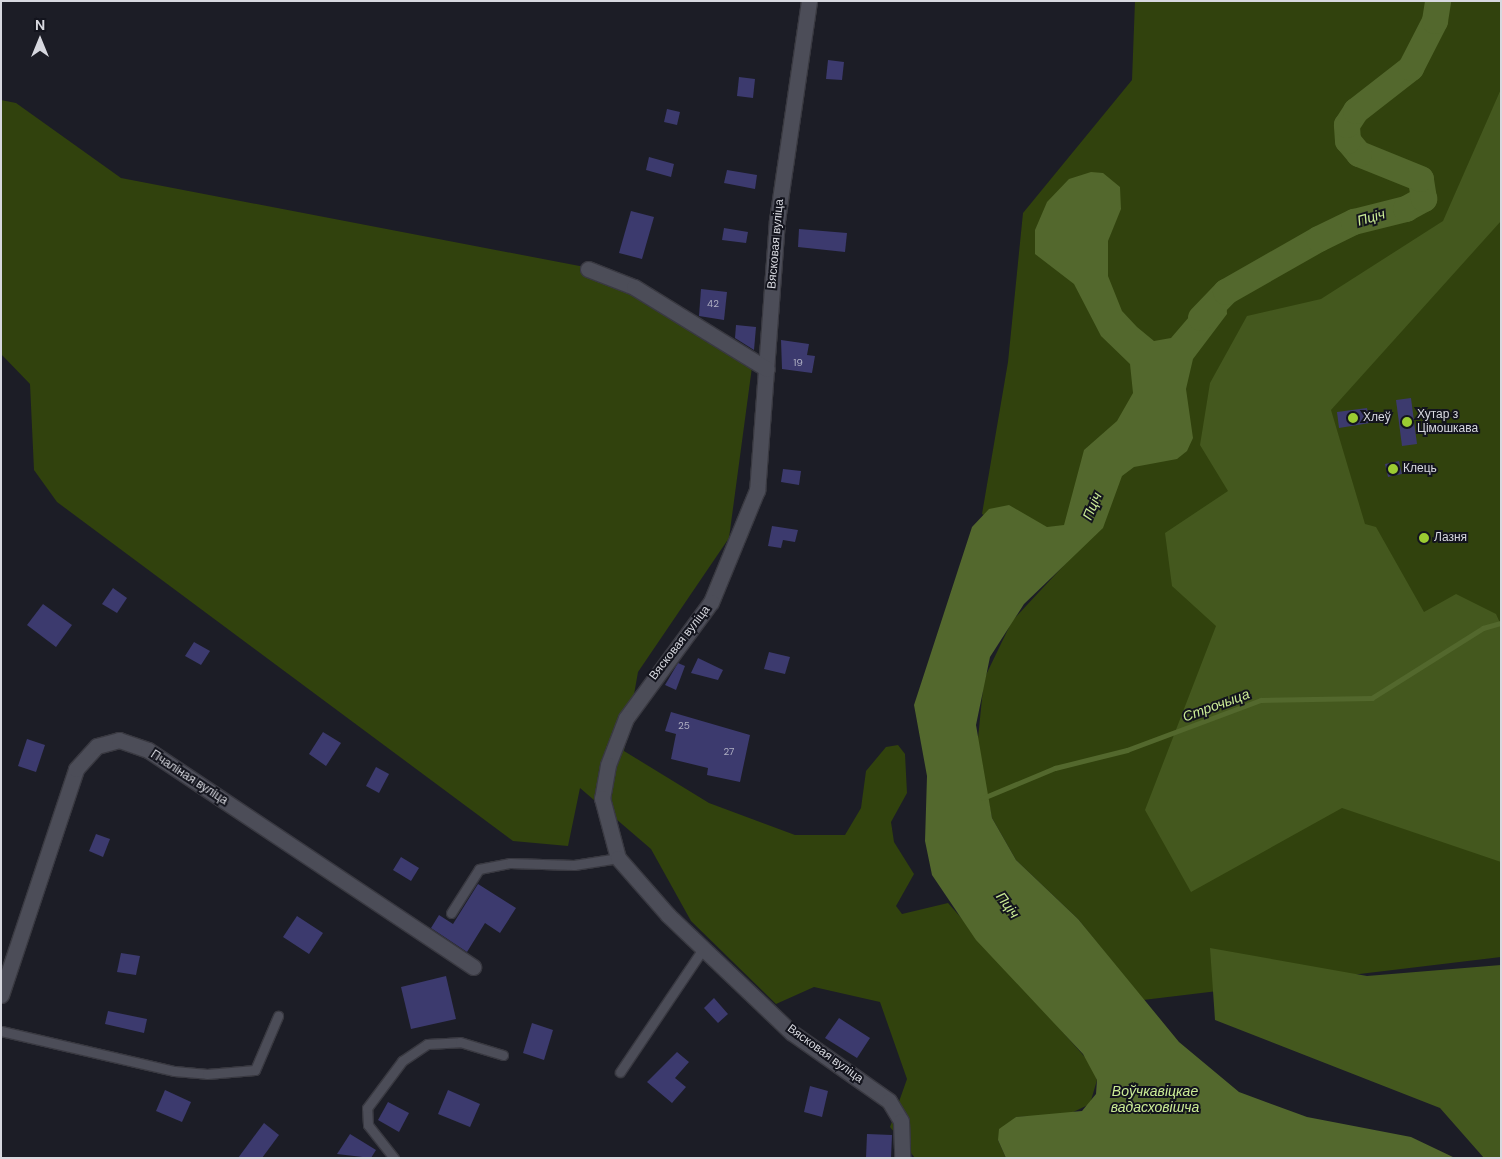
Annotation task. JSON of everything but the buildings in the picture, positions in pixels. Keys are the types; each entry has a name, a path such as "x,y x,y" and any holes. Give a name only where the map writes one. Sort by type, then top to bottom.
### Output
{"street":[{"name":"Вясковая вуліца","path":"809,1 777,220 760,475 738,545 712,602 638,698 608,765 603,804 618,858 703,949 791,1032 889,1101 901,1122 902,1158"},
{"path":"588,269 634,287 767,369"},
{"name":"Пчаліная вуліца","path":"1,995 76,769 97,746 119,740 148,750 473,967"}],"lane":[{"path":"451,913 479,870 510,863 574,865 618,858"},
{"path":"620,1072 703,949"},
{"path":"1,1031 174,1071 207,1074 255,1070 278,1016"},
{"path":"394,1158 368,1125 367,1108 402,1061 427,1044 460,1042 503,1054"}],"shaded area":[{"path":"1135,1 1501,1 1501,957 1143,1000 1078,919 1016,860 992,818 977,748 984,679 1012,621 1067,562 982,514 1008,362 1023,213 1132,80"},
{"path":"1501,89 1501,221 1331,410 1365,524 1376,527 1424,612 1456,594 1496,614 1501,625 1501,862 1342,808 1191,892 1145,810 1216,626 1172,586 1165,533 1228,491 1200,445 1210,383 1247,316 1321,299 1443,221"},
{"path":"1,100 16,103 121,178 590,268 752,367 729,538 638,672 624,751 709,803 795,835 845,835 861,808 866,771 886,747 898,745 905,754 907,793 891,822 894,842 914,874 896,906 902,914 948,903 1092,1065 1097,1080 1090,1104 1067,1115 1016,1117 998,1140 1006,1158 915,1158 890,1127 907,1079 880,1002 814,987 776,1004 691,921 651,849 580,788 568,846 513,841 57,502 34,470 30,384 1,354"},
{"path":"1210,948 1367,976 1501,965 1501,1158 1484,1158 1440,1108 1215,1020"}],"water":[{"name":"Воўчкавіцкае вадасховішча","path":"1091,172 1103,173 1120,187 1121,209 1108,241 1108,276 1122,311 1137,327 1154,341 1171,338 1213,289 1226,292 1227,314 1193,359 1186,389 1193,438 1187,451 1177,459 1134,467 1122,476 1103,528 1024,604 990,657 976,725 992,818 1016,860 1078,919 1179,1042 1239,1092 1307,1117 1411,1137 1455,1158 1006,1158 998,1140 999,1129 1016,1117 1082,1111 1096,1094 1097,1080 1083,1054 976,940 932,875 925,841 927,776 914,705 972,527 989,509 1009,505 1047,527 1064,525 1084,450 1117,421 1133,393 1130,364 1101,336 1074,284 1035,254 1035,230 1047,202 1069,179"}],"waterway":[{"name":"Пціч","path":"1201,318 1226,292 1319,239 1354,222 1406,209 1424,199 1421,179 1359,154 1348,141 1347,125 1356,111 1411,68 1435,21 1438,1"},
{"name":"Строчыца","path":"983,798 1055,768 1127,750 1261,700 1372,698 1483,628 1501,623"}],"place":[{"name":"Хлеў","path":"1353,418"},
{"name":"Хутар з Цімошкава","path":"1407,422"},
{"name":"Клець","path":"1393,469"},
{"name":"Лазня","path":"1424,538"}]}
